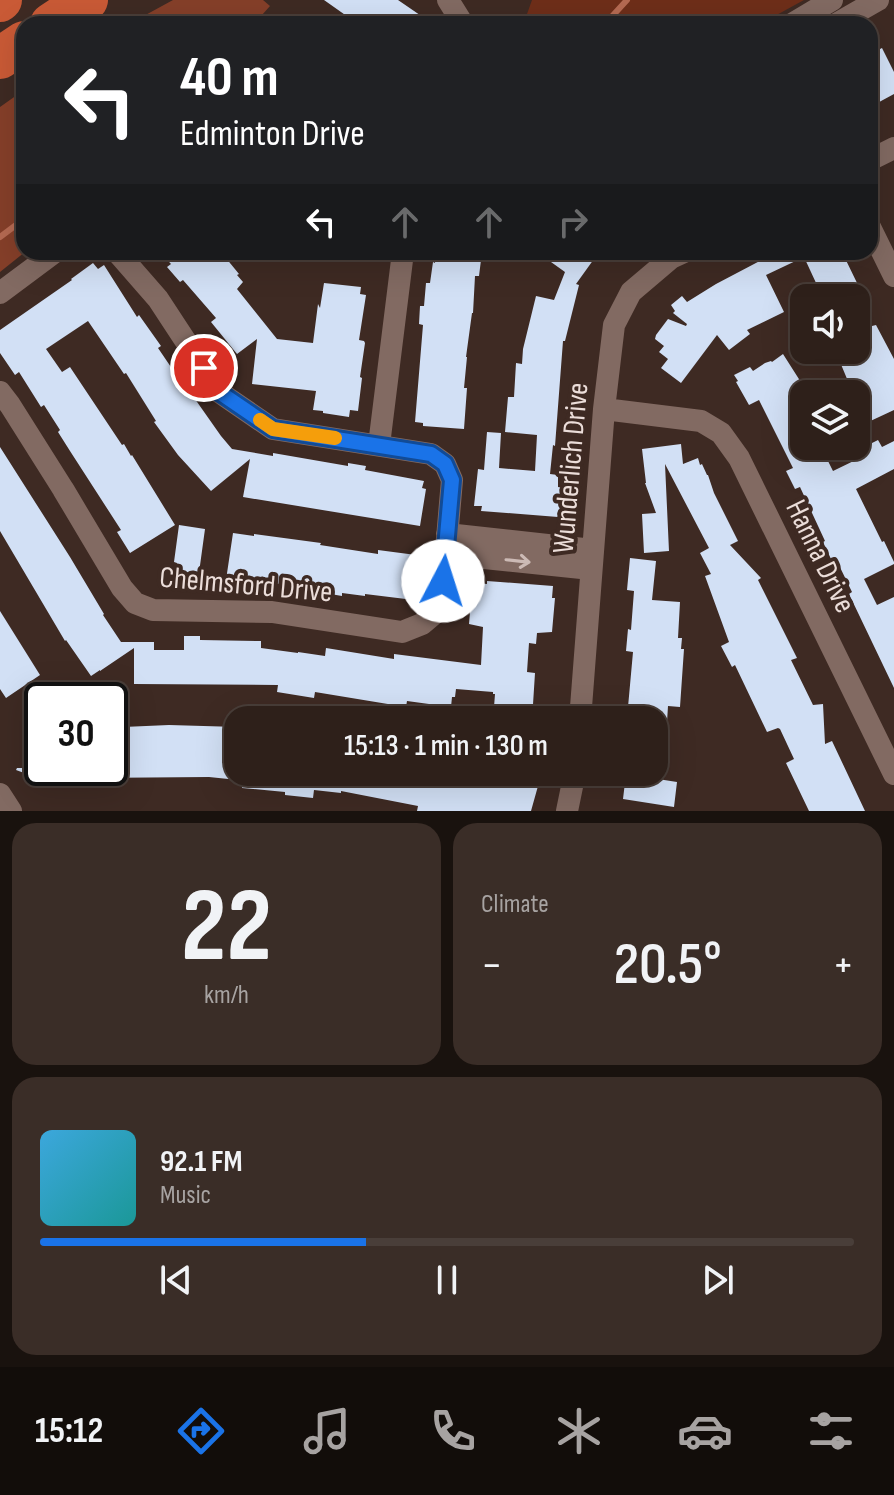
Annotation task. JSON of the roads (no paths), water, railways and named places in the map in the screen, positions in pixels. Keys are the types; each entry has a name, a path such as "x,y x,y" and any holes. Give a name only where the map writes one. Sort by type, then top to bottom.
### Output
{"highway":[{"path":"63,16 87,0"}],"street":[{"path":"805,16 832,0"},
{"path":"850,16 878,0"},
{"path":"878,243 894,276"},
{"path":"0,293 44,260"},
{"path":"124,260 158,299 219,392 273,429 431,454 445,464 452,480 446,544 592,560"},
{"path":"379,445 402,260"},
{"name":"Wunderlich Drive","path":"581,706 604,409 614,325 631,292 669,260"},
{"name":"Chelmsford Drive","path":"0,392 122,588 135,603 153,610 272,612 402,632 422,624 441,608 446,544"},
{"name":"Hanna Drive","path":"604,409 701,421 721,433 739,458 894,774"},
{"path":"567,811 572,786"},
{"path":"0,794 11,811"}],"waterway":[{"path":"612,16 627,0"},
{"path":"0,237 16,225"}]}
